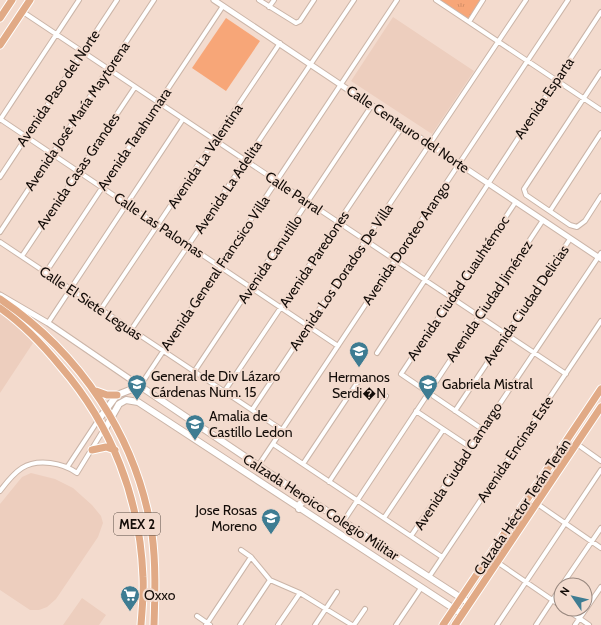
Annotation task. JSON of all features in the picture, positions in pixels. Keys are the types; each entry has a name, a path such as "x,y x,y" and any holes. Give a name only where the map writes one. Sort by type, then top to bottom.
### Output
{"main road":[{"path":"0,18 12,0"},
{"path":"0,45 30,0"},
{"name":"MEX 2","path":"0,299 27,318 60,349 96,391 111,416 137,475 146,505 152,535 156,584 154,625"},
{"name":"MEX 2","path":"0,308 30,334 77,386 105,429 115,450 130,490 137,525 143,576 141,625"},
{"path":"96,391 107,395 117,395 140,386"},
{"name":"Calzada Heroico Colegio Militar","path":"140,386 293,490 469,603"},
{"name":"Calzada Héctor Terán Terán","path":"443,625 601,389"},
{"path":"99,419 106,407 117,395"},
{"name":"Calzada Heroico Colegio Militar","path":"105,429 111,416 122,401 135,401 462,614"},
{"name":"Calzada Héctor Terán Terán","path":"455,625 601,407"},
{"path":"92,450 102,447 115,450"},
{"path":"536,503 535,496 547,470"},
{"path":"282,498 291,498 295,494 293,490"},
{"path":"299,509 300,504 304,501 313,502"},
{"path":"143,576 156,584"}],"street":[{"path":"0,119 79,0"},
{"name":"Avenida Paso del Norte","path":"0,177 117,0"},
{"name":"Avenida José María Maytorena","path":"0,232 154,0"},
{"name":"Calle Centauro del Norte","path":"214,0 404,126 570,239 600,256"},
{"path":"259,0 292,22 298,23 314,0"},
{"path":"269,7 274,0"},
{"name":"Avenida La Adelita","path":"131,330 354,0"},
{"name":"Avenida General Francsico Villa","path":"140,386 397,0"},
{"path":"469,22 484,0"},
{"name":"Avenida Los Dorados De Villa","path":"252,410 526,0"},
{"name":"Avenida Doroteo Arango","path":"258,466 568,0"},
{"path":"438,1 601,110"},
{"name":"Avenida Tarahumara","path":"46,272 223,6"},
{"name":"Calle Parral","path":"23,12 566,374"},
{"name":"Avenida Esparta","path":"377,353 601,12"},
{"name":"Avenida La Valentina","path":"101,309 280,43"},
{"path":"601,72 524,189 526,195 570,225 577,227 582,224 601,196"},
{"name":"Avenida Casas Grandes","path":"22,256 135,87"},
{"name":"Avenida Canutillo","path":"194,372 372,105"},
{"name":"Calle Las Palomas","path":"0,119 338,346"},
{"path":"48,323 183,119"},
{"name":"Avenida Paredones","path":"224,392 404,126"},
{"path":"550,210 601,134"},
{"name":"Avenida Ciudad Cuauhtémoc","path":"428,393 401,374 515,202"},
{"name":"Avenida Ciudad Jiménez","path":"343,522 543,220"},
{"name":"Avenida Ciudad Delicias","path":"455,411 570,239"},
{"name":"Calle El Siete Leguas","path":"0,242 282,430"},
{"name":"Avenida Ciudad Camargo","path":"411,536 600,256"},
{"path":"0,295 48,323 140,386"},
{"name":"Avenida Encinas Este","path":"429,577 601,321"},
{"path":"303,464 361,377"},
{"path":"428,393 482,429"},
{"path":"329,482 386,396"},
{"path":"416,411 470,447"},
{"path":"68,466 99,419"},
{"path":"0,491 22,468 46,463 68,466 77,473 105,429"},
{"path":"384,518 443,430"},
{"path":"273,444 442,557"},
{"path":"577,444 601,461"},
{"path":"497,625 601,470"},
{"path":"536,503 601,548"},
{"path":"568,577 601,528"},
{"path":"241,550 251,557 270,580 300,593 353,625 365,609"},
{"path":"197,616 208,624 251,557"},
{"path":"497,562 552,600 536,625"},
{"path":"240,625 270,580"},
{"path":"575,625 601,587"},
{"path":"396,625 421,588"},
{"path":"315,625 337,592"},
{"path":"278,625 300,593"},
{"path":"580,618 589,625"}],"shaded area":[{"path":"393,17 474,71 432,134 351,81"},
{"path":"0,312 24,332 33,343 0,393"},
{"path":"31,473 55,479 73,488 92,505 101,516 103,523 98,537 56,599 47,607 39,610 30,610 0,590 0,504 22,477"},
{"path":"82,598 106,615 99,625 63,625"}],"green space":[{"path":"441,0 483,0 469,22 439,2"},
{"path":"226,18 260,41 226,91 192,68"}],"place":[{"name":"Hermanos Serdi�N","path":"359,368"},
{"name":"General de Div Lázaro Cárdenas Num. 15","path":"137,401"},
{"name":"Gabriela Mistral","path":"428,401"},
{"name":"Amalia de Castillo Ledon","path":"195,441"},
{"name":"Jose Rosas Moreno","path":"271,535"},
{"name":"Oxxo","path":"130,612"}]}
